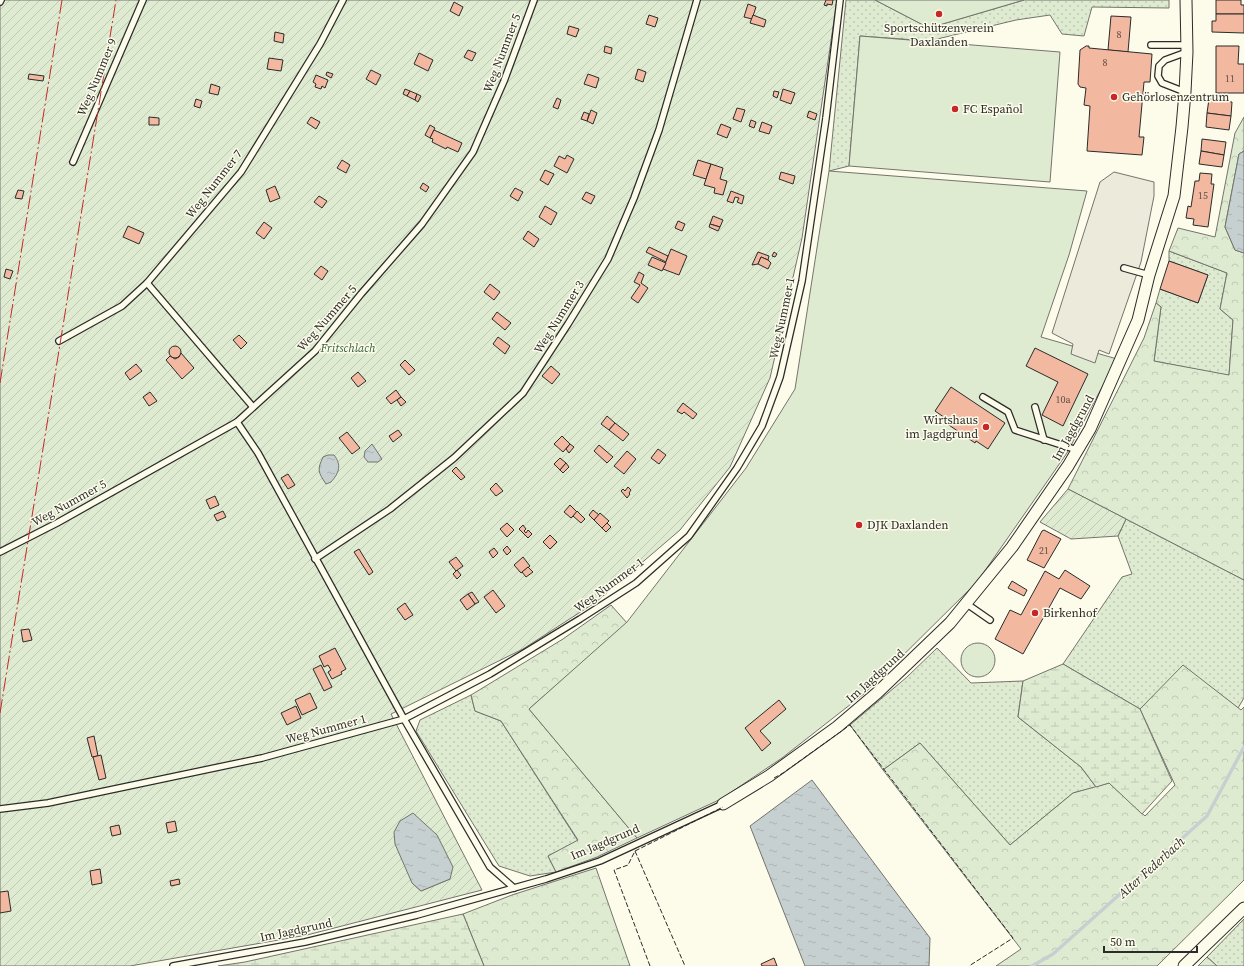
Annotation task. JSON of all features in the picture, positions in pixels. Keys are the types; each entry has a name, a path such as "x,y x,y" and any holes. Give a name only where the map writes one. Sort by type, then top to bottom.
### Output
{"street":[{"name":"Im Jagdgrund","path":"723,804 769,776 837,727 877,693 950,623 1012,548 1090,428 1138,320 1149,275 1174,196 1185,92 1187,49 1186,0"},
{"path":"1184,966 1244,908"}],"lane":[{"name":"Weg Nummer 9","path":"72,162 143,0"},
{"name":"Weg Nummer 7","path":"59,340 122,306 147,283 241,172 320,44 343,0"},
{"name":"Weg Nummer 5","path":"0,552 57,523 237,422 315,351 361,294 422,224 472,152 504,82 534,0"},
{"name":"Weg Nummer 3","path":"315,559 385,513 454,458 523,393 608,259 634,198 659,130 697,0"},
{"name":"Weg Nummer 1","path":"0,809 48,803 262,758 404,719 490,674 580,619 636,582 689,536 737,468 762,426 780,377 802,281 826,118 840,0"},
{"path":"1151,45 1187,49"},
{"path":"1185,92 1162,83 1158,76 1159,66 1166,60 1187,49"},
{"path":"1124,268 1149,275"},
{"path":"147,283 253,407"},
{"path":"983,396 1008,412 1015,430 1077,450"},
{"path":"1035,407 1044,440"},
{"path":"237,422 258,453 404,719 490,866 514,888"},
{"path":"967,604 990,620"},
{"name":"Im Jagdgrund","path":"173,966 305,942 417,915 514,888 600,861 723,804"}],"green space":[{"name":"Fritschlach","path":"0,0 837,0 802,238 770,378 730,467 680,530 596,602 523,649 391,714 482,890 307,935 130,966 0,966","holes":["450,879 421,891 412,883"]},
{"path":"846,0 875,0 929,28 1024,0 1169,0 1169,8 1092,7 1084,36 1062,34 1050,15 1016,20 929,41 860,36 849,166 829,171"},
{"name":"Sportschützenverein Daxlanden","path":"875,0 1024,0 929,28"},
{"name":"FC Español","path":"860,36 1060,52 1050,182 849,166"},
{"path":"1244,117 1244,151 1239,154 1225,227 1235,250 1244,253 1244,580 1068,489 1144,338 1156,303 1161,307 1154,361 1229,375 1233,320 1220,309 1227,273 1169,251 1178,228 1215,237 1235,133"},
{"name":"DJK Daxlanden","path":"829,171 1087,191 1069,255 1041,337 1117,359 1067,453 977,582 865,693 782,758 721,799 637,838 529,709 627,622 746,468 795,389"},
{"path":"1169,251 1227,273 1220,309 1233,320 1229,376 1154,361 1161,307 1156,303 1160,289 1198,303 1208,275 1169,261"},
{"path":"1068,489 1126,519 1118,536 1071,539 1040,522"},
{"path":"1126,519 1244,580 1244,698 1238,708 1183,666 1140,709 1063,664 1122,577 1132,574 1118,536"},
{"path":"611,605 627,623 529,709 637,838 597,857 556,872 548,856 578,840 501,721 475,711 471,695 563,639"},
{"path":"978,643 990,648 995,660 990,672 978,677 966,672 961,660 966,648"},
{"path":"937,648 971,683 1023,681 1018,717 1081,767 1096,787 1073,793 1010,845 920,743 883,770 850,725 907,677"},
{"path":"1063,664 1140,709 1172,781 1142,814 1109,783 1096,787 1081,767 1018,717 1023,681"},
{"path":"1183,665 1241,710 1244,707 1244,880 1157,966 996,966 1021,949 883,770 920,743 1010,845 1073,793 1109,783 1145,816 1175,785 1140,709"},
{"path":"471,695 475,711 501,721 578,841 548,856 556,872 530,876 499,866 416,731 420,720"},
{"path":"596,868 630,966 484,966 463,914 512,895"},
{"path":"463,914 484,966 218,966 245,962"},
{"path":"1244,919 1244,966 1217,966 1207,957"},
{"path":"1207,957 1217,966 1198,966"}],"shaded area":[{"path":"1114,172 1154,182 1154,196 1141,262 1109,354 1099,350 1095,363 1071,354 1073,344 1052,333 1100,182"}],"water":[{"path":"1244,151 1244,253 1235,250 1225,227 1239,154"},
{"path":"372,444 382,459 378,462 368,462 364,457 365,451"},
{"path":"334,455 339,466 338,472 331,482 326,484 321,477 319,468 323,457"},
{"path":"812,780 930,938 929,966 805,966 750,826"},
{"path":"413,813 437,835 453,867 450,879 421,891 412,883 395,844 394,832 400,821"}],"building":[{"path":"826,0 833,0 832,5 824,5"},
{"path":"1216,0 1241,0 1241,5 1244,5 1244,14 1216,14"},
{"path":"454,2 463,7 459,16 450,11"},
{"path":"748,4 756,7 752,19 744,17"},
{"path":"1216,14 1244,14 1244,33 1212,32 1212,21 1216,21"},
{"path":"649,15 658,18 655,27 646,24"},
{"path":"753,15 766,20 764,27 750,23"},
{"path":"1111,16 1131,17 1128,52 1108,50"},
{"path":"569,26 579,29 576,37 567,34"},
{"path":"275,32 284,34 283,43 274,41"},
{"path":"605,46 612,48 611,54 604,52"},
{"name":"Gehörlosenzentrum","path":"1086,46 1089,46 1089,48 1152,54 1150,82 1144,82 1139,137 1144,137 1142,155 1087,151 1090,106 1084,105 1086,88 1080,87 1078,84 1080,50"},
{"path":"1216,46 1239,46 1238,64 1244,64 1244,93 1216,93"},
{"path":"468,50 476,53 472,61 464,57"},
{"path":"419,53 433,60 428,71 414,64"},
{"path":"269,58 283,60 281,71 267,69"},
{"path":"638,69 646,72 643,82 635,79"},
{"path":"371,70 381,75 376,85 366,79"},
{"path":"327,72 333,74 331,78 326,75"},
{"path":"29,74 44,76 43,81 28,79"},
{"path":"588,74 599,78 596,88 584,84"},
{"path":"316,75 328,80 325,88 322,86 321,89 315,87 316,84 313,82"},
{"path":"211,84 220,87 218,95 209,93"},
{"path":"405,89 410,91 407,96 403,94"},
{"path":"783,89 795,93 791,104 780,100"},
{"path":"410,91 417,94 415,100 407,96"},
{"path":"774,91 779,92 777,98 773,96"},
{"path":"417,94 421,96 418,102 415,100"},
{"path":"557,98 561,100 558,109 553,107"},
{"path":"196,99 202,101 200,108 194,106"},
{"path":"1209,99 1232,102 1231,116 1207,113"},
{"path":"737,108 745,110 741,122 733,119"},
{"path":"591,110 597,113 593,124 587,121"},
{"path":"809,111 817,114 815,120 807,117"},
{"path":"584,112 589,114 587,121 581,119"},
{"path":"1207,113 1231,116 1229,130 1206,127"},
{"path":"149,117 159,118 159,125 149,125"},
{"path":"311,117 320,122 316,129 307,123"},
{"path":"751,120 756,122 754,128 749,126"},
{"path":"762,122 772,126 769,134 759,131"},
{"path":"721,124 731,128 727,138 717,134"},
{"path":"430,125 435,128 430,138 425,135"},
{"path":"434,130 462,143 458,152 447,147 446,149 432,142 433,139 430,138"},
{"path":"1202,139 1226,142 1224,155 1201,151"},
{"path":"1201,151 1224,155 1222,167 1199,164"},
{"path":"567,155 574,159 567,173 554,166 559,156 565,159"},
{"path":"342,160 350,165 346,173 337,168"},
{"path":"698,160 711,164 706,179 693,175"},
{"path":"711,164 723,168 720,179 727,181 723,195 714,193 715,188 704,185"},
{"path":"545,170 554,174 548,185 540,180"},
{"path":"781,172 795,176 793,184 779,179"},
{"path":"1200,173 1212,174 1211,184 1214,184 1208,227 1193,225 1194,219 1186,218 1188,206 1191,207 1195,181 1199,181"},
{"path":"423,183 429,187 426,192 420,188"},
{"path":"275,186 280,198 270,202 266,190"},
{"path":"515,188 523,192 518,201 510,196"},
{"path":"18,190 24,191 22,199 15,198"},
{"path":"731,191 744,196 742,204 737,202 739,198 735,197 733,203 727,201"},
{"path":"586,192 595,196 591,204 582,199"},
{"path":"319,196 327,201 322,208 314,202"},
{"path":"545,206 557,213 551,225 539,217"},
{"path":"713,216 723,220 720,227 710,224"},
{"path":"678,221 685,224 682,231 675,228"},
{"path":"264,222 272,228 264,239 256,233"},
{"path":"710,224 720,227 718,231 709,227"},
{"path":"128,226 144,233 139,244 123,237"},
{"path":"528,231 539,239 534,247 523,239"},
{"path":"649,247 668,256 666,262 646,252"},
{"path":"671,249 687,256 679,275 663,269"},
{"path":"758,252 769,256 768,260 761,257 758,264 752,265"},
{"path":"774,252 777,254 775,257 772,256"},
{"path":"652,257 666,263 662,271 648,265"},
{"path":"761,257 771,263 768,269 758,264"},
{"path":"1169,261 1208,275 1198,303 1160,289"},
{"path":"321,266 328,271 322,280 314,274"},
{"path":"6,269 13,271 10,279 4,277"},
{"path":"639,272 644,275 641,283 648,288 638,303 631,298 640,285 634,282"},
{"path":"490,284 500,292 494,300 484,292"},
{"path":"497,312 511,323 505,330 492,319"},
{"path":"239,335 247,343 241,349 233,340"},
{"path":"498,337 510,346 505,354 493,344"},
{"path":"175,346 179,348 181,352 179,356 175,358 171,356 169,352 171,348"},
{"path":"1035,348 1088,374 1063,426 1042,415 1058,382 1026,366"},
{"path":"181,353 194,368 182,379 166,360 170,356 175,359 179,357"},
{"path":"405,360 415,370 409,375 400,365"},
{"path":"136,364 142,371 130,380 125,373"},
{"path":"551,366 560,374 552,384 542,376"},
{"path":"358,372 366,381 358,387 351,378"},
{"path":"951,387 1005,423 988,449 976,441 975,443 946,423 948,420 935,411"},
{"path":"396,390 401,397 391,404 386,398"},
{"path":"150,392 157,401 149,406 143,397"},
{"path":"401,397 406,402 401,406 397,400"},
{"path":"683,403 697,414 693,419 684,412 682,414 677,411"},
{"path":"607,416 615,423 609,430 601,424"},
{"path":"615,423 629,434 623,441 609,430"},
{"path":"398,430 402,435 393,442 389,436"},
{"path":"347,432 360,448 352,454 339,438"},
{"path":"562,436 570,444 563,452 554,444"},
{"path":"570,444 574,447 569,453 566,449"},
{"path":"599,445 613,457 607,463 594,451"},
{"path":"658,449 666,455 659,464 651,458"},
{"path":"627,451 636,459 624,474 614,466"},
{"path":"560,458 566,463 560,470 554,464"},
{"path":"566,463 569,467 563,473 560,470"},
{"path":"456,467 465,477 461,480 452,471"},
{"path":"288,474 295,485 288,489 281,478"},
{"path":"496,483 503,491 496,496 490,489"},
{"path":"628,487 631,490 627,498 621,491 623,489 625,491"},
{"path":"215,496 219,505 210,509 206,500"},
{"path":"570,505 577,512 571,518 564,512"},
{"path":"593,510 599,515 594,520 589,515"},
{"path":"223,511 226,517 217,521 214,515"},
{"path":"577,511 585,519 581,523 573,516"},
{"path":"600,513 609,521 602,528 594,520"},
{"path":"507,523 514,530 507,537 500,529"},
{"path":"607,523 611,527 606,532 602,528"},
{"path":"523,525 526,529 524,531 526,533 528,530 532,534 528,538 519,529"},
{"path":"1044,530 1061,539 1044,568 1027,560 1042,531"},
{"path":"550,535 557,542 550,549 543,542"},
{"path":"507,546 511,551 507,555 503,550"},
{"path":"494,548 498,553 493,558 489,552"},
{"path":"359,549 373,572 369,575 354,552"},
{"path":"456,557 463,566 456,571 449,562"},
{"path":"523,557 530,566 521,573 514,565"},
{"path":"528,567 533,572 526,577 522,572"},
{"path":"457,570 461,575 457,579 453,574"},
{"name":"Birkenhof","path":"1065,570 1090,586 1081,599 1060,588 1023,654 995,639 1010,610 1021,615 1045,571 1059,579"},
{"path":"1012,581 1027,590 1024,596 1008,588"},
{"path":"493,590 505,606 496,613 484,597"},
{"path":"472,592 479,602 475,604 468,594"},
{"path":"468,594 475,604 467,610 460,600"},
{"path":"405,603 413,615 405,620 397,609"},
{"path":"29,629 32,640 23,642 21,630"},
{"path":"335,648 346,669 341,672 342,674 332,679 328,672 331,670 328,665 324,667 319,656"},
{"path":"321,665 332,687 324,691 313,669"},
{"path":"310,693 317,708 302,715 295,700"},
{"path":"779,700 786,709 760,731 771,743 762,751 745,728"},
{"path":"296,706 301,718 287,725 281,713"},
{"path":"94,736 98,756 92,757 87,738"},
{"path":"101,755 106,778 99,780 93,757"},
{"path":"175,821 177,831 168,833 166,823"},
{"path":"119,825 121,834 112,836 110,827"},
{"path":"100,869 102,883 92,885 90,871"},
{"path":"179,879 180,884 171,886 170,881"},
{"path":"8,891 11,911 0,913 0,892"},
{"path":"774,958 777,966 762,966 761,964"}],"waterway":[{"name":"Alter Federbach","path":"1032,966 1053,954 1207,816 1244,747"}],"fence":[{"path":"774,778 850,725 1013,938 969,966"},
{"path":"650,966 614,870 628,865 635,851 723,807"},
{"path":"635,851 685,966"}],"power":[{"path":"0,383 62,0"},
{"path":"0,713 116,0"}],"place":[{"name":"Sportschützenverein Daxlanden","path":"939,14"},
{"name":"Gehörlosenzentrum","path":"1114,97"},
{"name":"FC Español","path":"955,109"},
{"name":"Wirtshaus im Jagdgrund","path":"986,427"},
{"name":"DJK Daxlanden","path":"859,525"},
{"name":"Birkenhof","path":"1035,613"}]}
